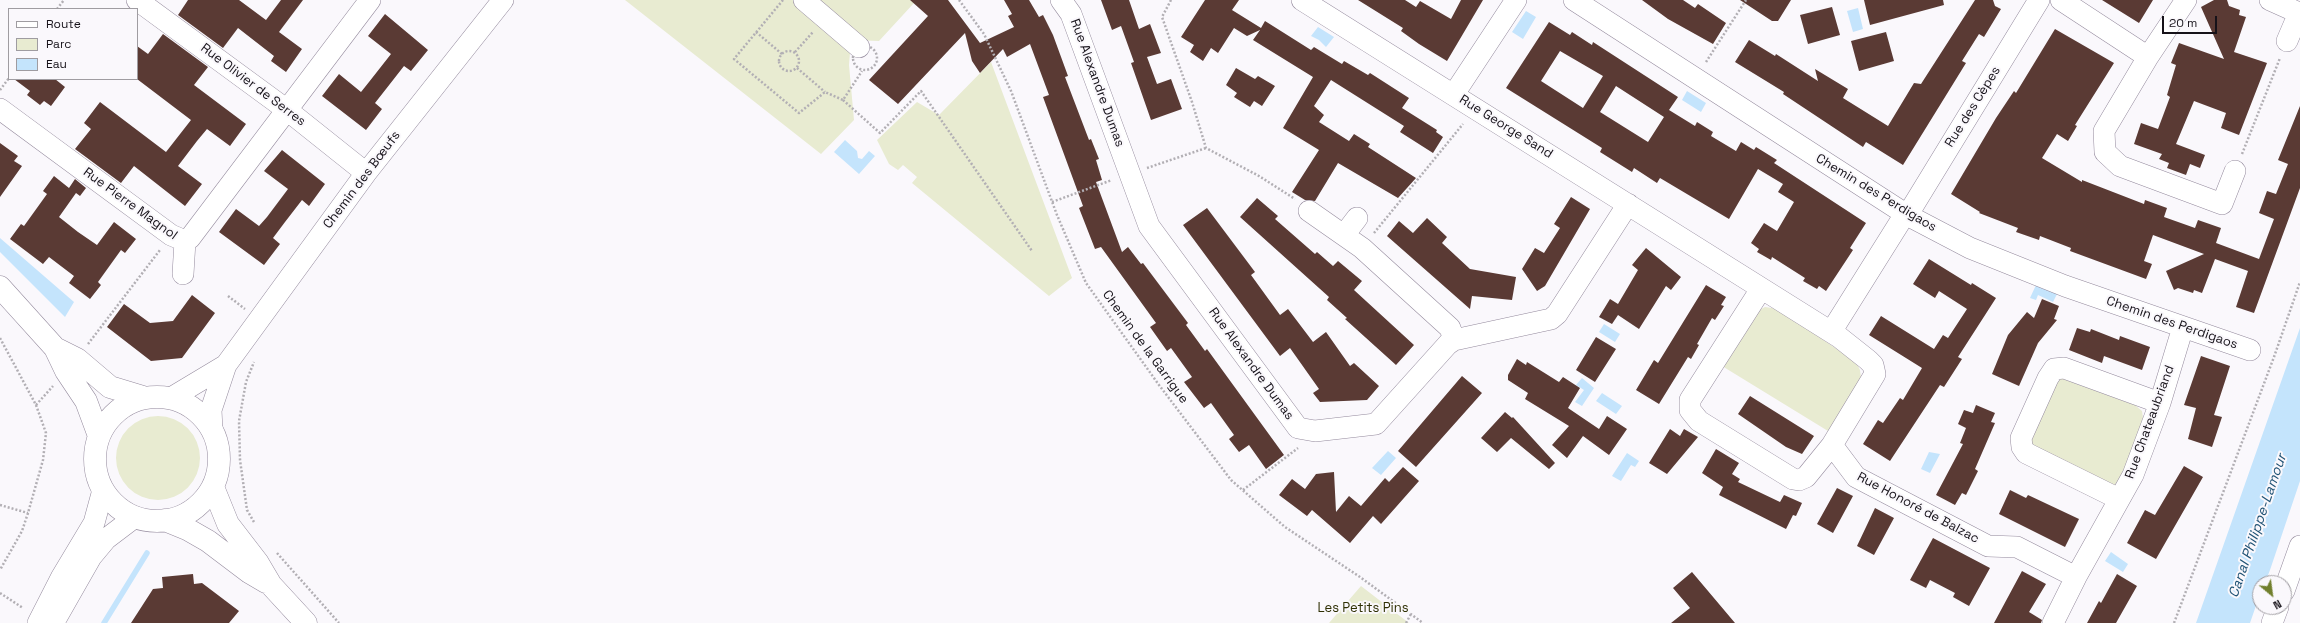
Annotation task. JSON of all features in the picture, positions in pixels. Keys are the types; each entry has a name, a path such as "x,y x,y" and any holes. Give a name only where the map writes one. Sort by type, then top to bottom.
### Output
{"main road":[{"path":"0,287 71,365 110,387 143,397 172,398 191,407 199,413 212,430 219,452 217,476 213,487 206,497 188,513 165,520 152,521 135,517 120,509 103,490 98,480 95,464 96,447 104,426 120,409 143,397"},
{"path":"71,365 99,436"},
{"path":"213,487 228,524 258,563 271,585 306,623"},
{"path":"165,520 187,529 208,541 249,572 271,585"}],"street":[{"name":"Rue Olivier de Serres","path":"137,0 287,110 366,173"},
{"name":"Rue Pierre Magnol","path":"0,108 178,238 190,238 370,0"},
{"name":"Chemin des Bœufs","path":"212,430 211,410 226,364 366,173 503,0"},
{"path":"804,0 859,47"},
{"name":"Rue Alexandre Dumas","path":"1061,0 1071,14 1149,226 1298,428 1315,431 1376,424 1448,344 1454,340"},
{"name":"Rue George Sand","path":"1302,0 1710,255 1761,289"},
{"path":"1454,94 1516,0"},
{"name":"Chemin des Perdigaos","path":"1574,0 1907,215 1970,248 2058,283 2250,350"},
{"name":"Rue des Cèpes","path":"1907,215 2039,0"},
{"path":"2061,0 2148,56"},
{"path":"2186,0 2148,56 2104,131 2105,152 2120,166 2222,204 2235,171"},
{"path":"2270,0 2299,13 2287,41"},
{"path":"1309,211 1362,248 1450,328 1454,340 1551,319 1557,314 1628,204"},
{"path":"1831,332 1907,215"},
{"path":"1344,235 1357,218"},
{"path":"178,238 184,274"},
{"path":"1761,289 1831,332 1868,360 1873,365 1875,374 1832,445 1806,477 1799,480 1792,479 1699,421 1690,410 1690,400 1761,289"},
{"name":"Rue Chateaubriand","path":"2054,623 2076,577 2133,475 2160,403 2183,327"},
{"name":"Chemin des Bœufs","path":"172,398 226,364"},
{"path":"2119,499 2026,454 2022,447 2021,438 2048,378 2054,369 2064,368 2160,403"},
{"name":"Rue Honoré de Balzac","path":"1832,445 1856,476 1988,546 2017,547 2076,577"},
{"path":"44,622 61,578 94,523 103,490"},
{"path":"44,622 91,557 106,539 135,517"},
{"path":"2290,575 2300,546"}],"path":[{"path":"58,8 64,0"},
{"path":"783,0 734,59 799,113 826,92"},
{"name":"Chemin de la Garrigue","path":"958,0 984,34 1011,91 1052,202 1086,284 1226,473 1285,528 1360,577 1423,623"},
{"path":"1171,0 1162,18 1192,102 1206,148 1259,176 1297,200 1309,211"},
{"path":"1696,78 1746,0"},
{"path":"795,52 825,18"},
{"path":"756,32 782,54"},
{"path":"2235,171 2287,41"},
{"path":"782,54 788,51 795,52 799,58 797,68"},
{"path":"782,54 780,63 783,69 789,71 797,68"},
{"path":"797,68 826,92 842,100 880,133 921,91 1032,251"},
{"path":"842,100 862,71"},
{"path":"0,90 8,79"},
{"path":"1362,248 1476,108"},
{"path":"1052,202 1206,148"},
{"path":"36,405 178,238"},
{"path":"2174,623 2274,357 2300,282"},
{"path":"0,338 36,405 46,433 43,460 22,531 0,570"},
{"path":"257,355 246,382 238,421 240,460 246,510 257,527"},
{"path":"1243,490 1304,444 1315,431"},
{"path":"0,505 28,513"},
{"path":"273,548 339,623"},
{"path":"0,593 44,622"},
{"path":"1406,623 1411,614"}],"green space":[{"path":"625,0 910,0 914,3 879,41 851,40 849,65 854,120 821,154"},
{"path":"991,62 1072,278 1049,296 912,183 917,177 903,165 898,170 889,164 877,140 917,102 939,115"},
{"path":"1765,307 1778,309 1856,362 1860,370 1861,378 1828,431 1722,366 1754,313"},
{"path":"2061,378 2135,405 2142,411 2143,418 2122,479 2115,488 2028,442 2052,383"},
{"path":"158,416 174,419 188,428 197,442 200,458 197,474 188,488 174,497 158,500 142,497 128,488 119,474 116,458 119,442 128,428 142,419"},
{"name":"Les Petits Pins","path":"1361,586 1409,623 1329,623"}],"water":[{"path":"1858,8 1863,29 1853,32 1847,11"},
{"path":"1526,11 1536,17 1523,39 1512,32"},
{"path":"1318,27 1334,37 1326,47 1319,40 1311,36"},
{"path":"1687,91 1706,103 1701,112 1682,100"},
{"path":"845,140 857,151 858,158 862,159 869,151 875,156 859,174 834,152"},
{"path":"0,238 74,302 65,317 0,252"},
{"path":"2036,285 2057,294 2053,302 2038,295 2036,300 2030,298"},
{"path":"1604,324 1620,334 1615,342 1599,332"},
{"name":"Canal Philippe-Lamour","path":"2300,328 2300,481 2270,570 2268,575 2252,575 2253,615 2250,623 2196,623"},
{"path":"1582,378 1594,388 1582,406 1575,402 1584,390 1576,385"},
{"path":"1602,393 1622,406 1616,414 1596,401"},
{"path":"1388,451 1396,458 1381,475 1372,468"},
{"path":"1929,452 1940,454 1930,473 1921,469"},
{"path":"1627,453 1639,461 1635,467 1631,465 1621,481 1612,476"},
{"path":"2111,552 2128,564 2123,572 2105,561"}],"building":[{"path":"188,0 239,0 266,20 281,0 303,0 279,32 302,49 286,72 271,61 274,56 238,28 223,48 178,15"},
{"path":"910,0 948,0 980,43 1014,27 1008,16 1012,14 1004,0 1029,0 1039,17 1043,15 1053,35 1068,76 1065,77 1089,140 1091,139 1099,159 1096,160 1102,180 1096,182 1122,252 1128,247 1141,264 1143,263 1188,323 1186,325 1205,351 1207,349 1284,455 1266,469 1249,445 1239,452 1229,439 1234,435 1211,403 1204,408 1184,382 1192,377 1171,348 1167,351 1150,327 1156,323 1101,247 1095,249 1079,208 1083,206 1043,97 1049,95 1030,44 1007,57 1003,49 980,73 972,61 965,33 898,104 869,80 928,16"},
{"path":"1101,0 1129,0 1139,29 1150,24 1161,53 1147,57 1157,84 1171,79 1182,109 1151,120 1131,63 1134,62 1121,26 1112,30"},
{"path":"1205,0 1239,0 1232,10 1261,28 1265,21 1311,50 1314,47 1342,64 1344,61 1368,75 1370,73 1409,98 1402,108 1437,130 1436,132 1443,137 1433,153 1400,132 1404,126 1331,80 1314,106 1324,115 1319,122 1349,141 1354,134 1370,144 1368,147 1416,178 1398,198 1338,163 1315,201 1305,200 1292,192 1319,150 1283,128 1313,77 1253,40 1260,30 1247,36 1234,28 1218,53 1211,48 1203,61 1190,52 1194,45 1181,37"},
{"path":"1358,0 1405,0 1416,7 1420,1 1451,19 1461,0 1483,0 1447,61 1401,31 1403,28"},
{"path":"1642,0 1683,0 1695,8 1698,4 1726,23 1713,44 1668,19"},
{"path":"1740,0 1791,0 1778,21 1772,21"},
{"path":"1864,0 1943,0 1944,5 1870,25"},
{"path":"1975,0 1993,0 1995,6 2001,9 1984,37 1979,34 1962,61 1966,63 1903,165 1866,142 1863,147 1783,94 1784,92 1735,62 1749,40 1775,56 1776,54 1818,81 1815,69 1848,89 1843,98 1888,126 1914,83 1921,84"},
{"path":"2102,0 2153,0 2139,23"},
{"path":"2214,0 2227,0 2229,6 2240,10 2239,15 2246,17 2234,52 2267,63 2239,135 2221,128 2226,113 2194,101 2176,144 2205,155 2200,168 2190,164 2186,175 2167,168 2169,163 2159,159 2162,154 2134,144 2141,123 2158,129 2170,97 2167,95 2176,65 2171,63 2179,43 2224,59 2201,7"},
{"path":"1832,7 1840,35 1808,44 1800,15"},
{"path":"385,14 428,50 411,71 404,66 375,103 382,109 366,130 322,96 339,74 361,92 391,54 368,36"},
{"path":"1549,22 1570,35 1572,32 1592,45 1593,42 1678,97 1669,110 1695,126 1697,122 1713,132 1711,136 1736,151 1741,142 1754,150 1756,147 1777,160 1774,163 1866,223 1850,248 1853,250 1826,291 1819,286 1817,289 1803,281 1805,278 1772,257 1771,260 1757,252 1759,249 1751,243 1764,223 1777,231 1794,202 1778,192 1783,184 1758,169 1729,219 1660,178 1657,183 1634,168 1632,172 1600,152 1602,148 1506,88","holes":["1560,51 1603,76 1583,108 1541,81","1616,86 1664,117 1648,142 1600,112"]},
{"path":"2055,29 2114,63 2075,125 2077,126 2068,141 2057,134 2042,158 2082,182 2082,180 2144,204 2145,200 2167,208 2164,217 2195,228 2198,220 2221,228 2216,243 2259,259 2274,219 2259,213 2267,191 2276,194 2288,164 2278,160 2300,106 2300,188 2254,313 2236,307 2248,271 2215,259 2202,293 2194,290 2193,293 2178,288 2174,290 2166,271 2204,254 2153,235 2144,261 2152,264 2146,279 2070,251 2071,248 2040,236 2039,240 2016,232 2018,228 1979,213 1980,212 1951,194 1996,118 2014,91 2016,93"},
{"path":"1886,32 1894,61 1859,71 1851,41"},
{"path":"163,34 208,67 194,85 246,124 230,146 207,129 178,166 202,184 185,206 134,166 121,183 75,149 91,129 84,123 100,102 166,152 191,120 138,80 138,47 148,54"},
{"path":"1236,68 1255,79 1258,76 1275,86 1262,106 1254,101 1250,107 1234,97 1237,93 1226,85"},
{"path":"15,80 56,80 65,87 51,106 44,101 40,105 27,95 30,91"},
{"path":"0,143 18,156 14,161 22,166 0,197"},
{"path":"282,150 325,184 309,206 302,200 285,222 273,238 280,244 264,265 219,232 236,209 259,226 267,217 288,189 264,171"},
{"path":"54,176 69,188 75,179 86,188 80,196 76,193 59,217 78,232 97,245 114,222 136,239 125,253 121,250 98,282 101,285 90,299 69,283 74,276 49,257 43,264 10,239 21,224 24,226 47,194 43,191"},
{"path":"1571,197 1590,209 1545,286 1537,291 1522,269 1535,248 1544,253 1560,228 1554,224"},
{"path":"1257,198 1278,216 1275,219 1315,254 1317,252 1333,266 1338,261 1362,281 1354,290 1414,345 1396,365 1345,319 1347,318 1327,300 1329,297 1240,217"},
{"path":"1207,208 1255,272 1251,275 1280,315 1288,309 1313,342 1326,332 1350,366 1354,363 1379,386 1367,400 1320,402 1313,393 1319,389 1290,348 1280,356 1183,225"},
{"path":"1427,218 1447,237 1442,243 1470,269 1516,277 1512,300 1472,296 1470,309 1387,236 1399,221 1413,233"},
{"path":"1646,248 1681,277 1671,290 1666,286 1639,329 1618,315 1612,324 1599,317 1610,299 1618,304 1638,270 1632,265"},
{"path":"1929,259 1971,285 1972,283 1996,298 1958,357 1962,359 1944,387 1940,385 1890,461 1863,444 1878,420 1883,423 1900,398 1903,400 1922,368 1869,335 1881,316 1934,349 1943,335 1948,338 1967,309 1939,291 1935,298 1913,284"},
{"path":"1706,285 1726,297 1721,305 1724,306 1715,320 1712,318 1697,344 1699,345 1691,359 1688,357 1659,404 1636,390 1654,360 1658,363"},
{"path":"192,295 215,313 182,358 151,361 107,327 124,304 150,323 173,321"},
{"path":"2042,299 2059,306 2054,319 2057,320 2038,343 2019,386 1992,374 2008,335 2027,312 2034,318"},
{"path":"2077,328 2090,332 2091,329 2119,340 2120,336 2150,347 2142,370 2104,356 2102,363 2069,350"},
{"path":"1596,337 1616,349 1595,382 1576,370"},
{"path":"2201,356 2230,366 2214,415 2222,417 2212,447 2188,439 2196,408 2184,405"},
{"path":"1517,359 1526,365 1527,362 1559,382 1563,377 1580,388 1568,408 1599,429 1607,416 1627,429 1609,455 1583,436 1567,458 1552,445 1569,426 1525,399 1528,393 1508,380 1508,375"},
{"path":"1462,376 1482,393 1416,467 1398,451"},
{"path":"1750,396 1814,436 1802,454 1786,447 1738,414"},
{"path":"1976,405 1995,413 1991,422 1995,423 1975,469 1978,471 1966,495 1962,493 1955,505 1936,495 1963,444 1960,443 1966,428 1958,424 1964,410 1973,413"},
{"path":"1505,412 1512,418 1513,417 1555,463 1549,469 1511,438 1497,452 1481,438"},
{"path":"1670,429 1680,436 1684,429 1698,437 1667,474 1649,463"},
{"path":"1716,449 1739,463 1732,474 1740,479 1738,482 1780,502 1784,495 1802,503 1796,516 1793,515 1786,529 1719,495 1723,487 1702,473"},
{"path":"2184,466 2203,477 2156,559 2127,543 2145,510 2155,515"},
{"path":"1403,467 1419,481 1381,524 1373,516 1350,543 1312,510 1307,516 1279,495 1292,479 1305,489 1316,474 1334,472 1336,512 1349,496 1361,506 1385,478 1389,482"},
{"path":"1837,488 1853,496 1833,533 1817,524"},
{"path":"2010,490 2026,498 2028,495 2079,519 2065,547 1999,514"},
{"path":"1875,508 1894,518 1874,555 1857,546"},
{"path":"1933,538 1990,568 1969,606 1953,597 1955,593 1930,580 1926,588 1910,580"},
{"path":"2022,571 2046,584 2029,612 2042,620 2041,623 1994,623"},
{"path":"1692,572 1735,623 1671,623 1690,608 1673,588"},
{"path":"193,574 194,584 202,583 239,611 229,623 131,623 153,589 163,588 162,577"},
{"path":"2117,574 2137,586 2116,623 2087,623 2099,601 2101,603"}],"waterway":[{"path":"104,623 147,553"}]}
